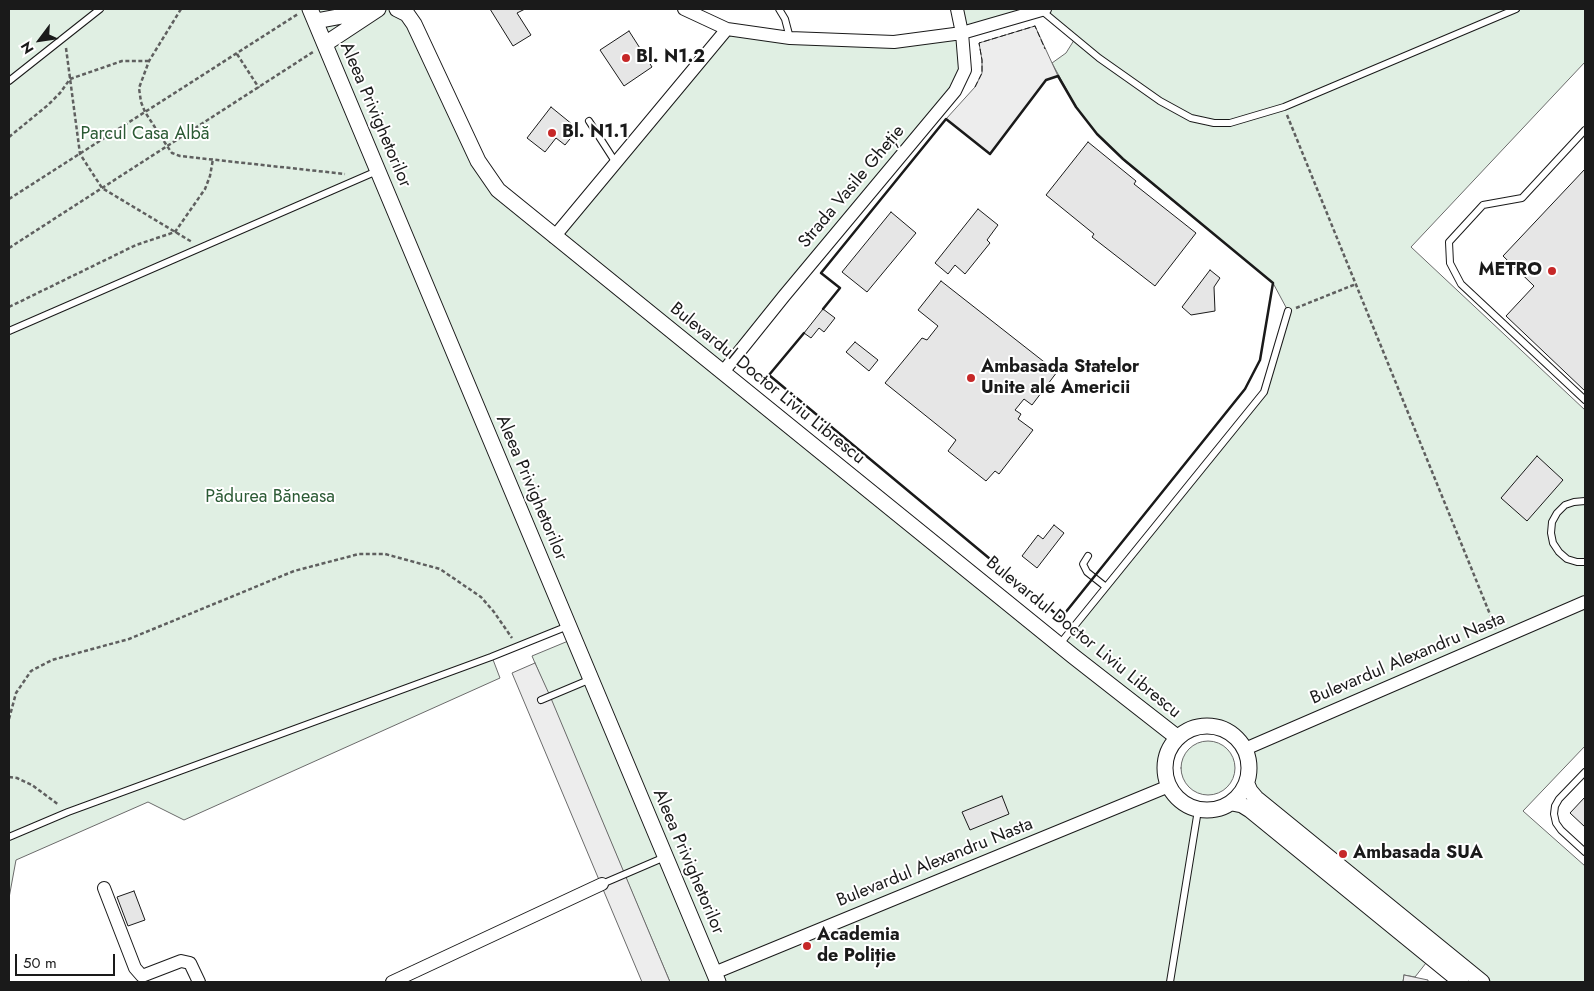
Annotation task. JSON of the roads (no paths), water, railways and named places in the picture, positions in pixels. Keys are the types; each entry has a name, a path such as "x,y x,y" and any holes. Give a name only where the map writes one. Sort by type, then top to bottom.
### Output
{"street":[{"path":"308,15 378,9"},
{"path":"325,44 378,9"},
{"name":"Bulevardul Doctor Liviu Librescu","path":"397,9 407,14 414,24 478,161 498,190 1059,645 1178,738"},
{"path":"684,9 727,29 790,38 894,42 962,33 1043,10"},
{"name":"Strada Vasile Gheție","path":"722,372 955,91 965,70 958,9"},
{"name":"Aleea Privighetorilor","path":"308,15 325,44 716,978"},
{"path":"554,237 727,29"},
{"name":"Bulevardul Alexandru Nasta","path":"1245,749 1585,602"},
{"path":"1213,726 1225,730 1235,736 1245,749 1249,763 1247,784 1232,803 1219,809 1198,810 1183,803 1168,786 1165,769 1167,755 1171,746 1188,730 1213,726"},
{"path":"1247,784 1250,792 1256,798 1482,982"},
{"name":"Bulevardul Alexandru Nasta","path":"716,978 1168,786"},
{"path":"1232,803 1242,805 1256,814 1461,982"},
{"path":"392,982 602,884"},
{"path":"104,888 135,968 142,976 181,961 190,963 199,982"}],"lane":[{"path":"9,81 100,9"},
{"path":"779,9 785,19 790,38"},
{"path":"1043,10 1099,58 1160,101 1191,118 1214,123 1230,122 1284,107 1516,9"},
{"path":"589,121 616,163"},
{"path":"1585,130 1522,198 1483,204 1449,242 1450,263 1461,284 1585,400"},
{"path":"9,331 378,170"},
{"path":"1059,645 1264,392 1288,311"},
{"path":"1585,501 1574,502 1565,506 1557,513 1552,522 1551,532 1553,543 1559,552 1567,559 1585,562"},
{"path":"1088,556 1083,564 1087,572 1106,588"},
{"path":"9,837 68,812 492,657 568,626"},
{"path":"541,700 590,679"},
{"path":"1585,772 1559,799 1555,806 1554,814 1556,823 1561,830 1585,852"},
{"path":"1170,982 1198,810"},
{"path":"602,884 665,857"}],"place":[{"name":"Bl. N1.2","path":"626,58"},
{"name":"Bl. N1.1","path":"552,133"},
{"name":"METRO","path":"1552,271"},
{"name":"Ambasada Statelor Unite ale Americii","path":"971,378"},
{"name":"Ambasada SUA","path":"1343,854"},
{"name":"Academia de Poliție","path":"807,946"}],"park label":[{"name":"Parcul Casa Albă","path":"145,135"},
{"name":"Pădurea Băneasa","path":"270,498"}]}
